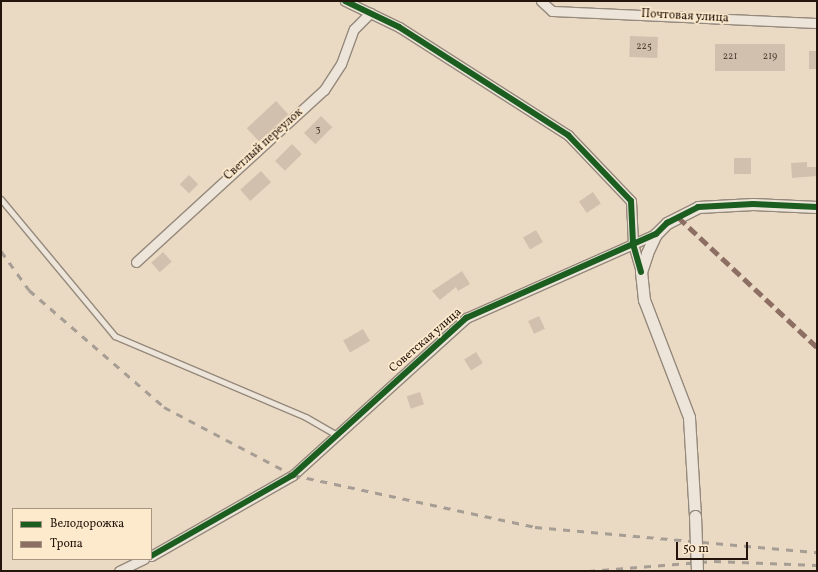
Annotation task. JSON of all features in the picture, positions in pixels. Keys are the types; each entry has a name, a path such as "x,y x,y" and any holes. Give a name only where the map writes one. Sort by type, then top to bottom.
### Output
{"street":[{"path":"345,1 399,27 568,135 631,201 633,244 641,272 644,300 689,417 697,571"},
{"name":"Почтовая улица","path":"541,1 552,11 817,23"},
{"name":"Светлый переулок","path":"136,262 324,90 341,64 354,29 370,13"},
{"name":"Советская улица","path":"152,555 293,475 466,318 656,234 667,223 698,207 753,204 817,208"},
{"path":"641,272 656,234"},
{"path":"120,571 142,560"}],"lane":[{"path":"1,199 115,336 306,417 337,435"}],"building":[{"path":"630,36 658,37 657,58 629,57"},
{"path":"715,44 785,44 785,71 715,71"},
{"path":"809,51 817,51 817,69 809,69"},
{"path":"276,101 288,114 259,141 247,128"},
{"path":"321,116 332,127 315,144 304,133"},
{"path":"292,144 302,154 285,171 275,161"},
{"path":"734,158 751,158 751,174 734,174"},
{"path":"807,162 807,167 817,167 817,176 792,178 791,163"},
{"path":"261,171 271,182 250,201 240,190"},
{"path":"189,175 198,184 189,193 180,184"},
{"path":"593,192 601,204 587,213 579,202"},
{"path":"536,230 543,242 530,250 523,238"},
{"path":"163,252 172,262 160,272 151,263"},
{"path":"462,271 470,284 458,291 456,287 440,300 432,291"},
{"path":"539,316 545,329 534,334 528,321"},
{"path":"363,329 370,341 350,353 343,340"},
{"path":"476,352 483,363 471,370 464,359"},
{"path":"420,392 424,404 411,409 407,396"}],"railway":[{"path":"1,251 29,290 164,407 293,475 535,527 817,552"},
{"path":"588,571 714,561 817,565"},
{"path":"678,571 775,571"}],"marked path":[{"path":"678,217 817,347"}],"cycle path":[{"path":"345,1 399,27 568,135 631,201 633,244 641,272"},
{"path":"152,555 293,475 466,318 656,234 667,223 698,207 753,204 817,207"}]}
